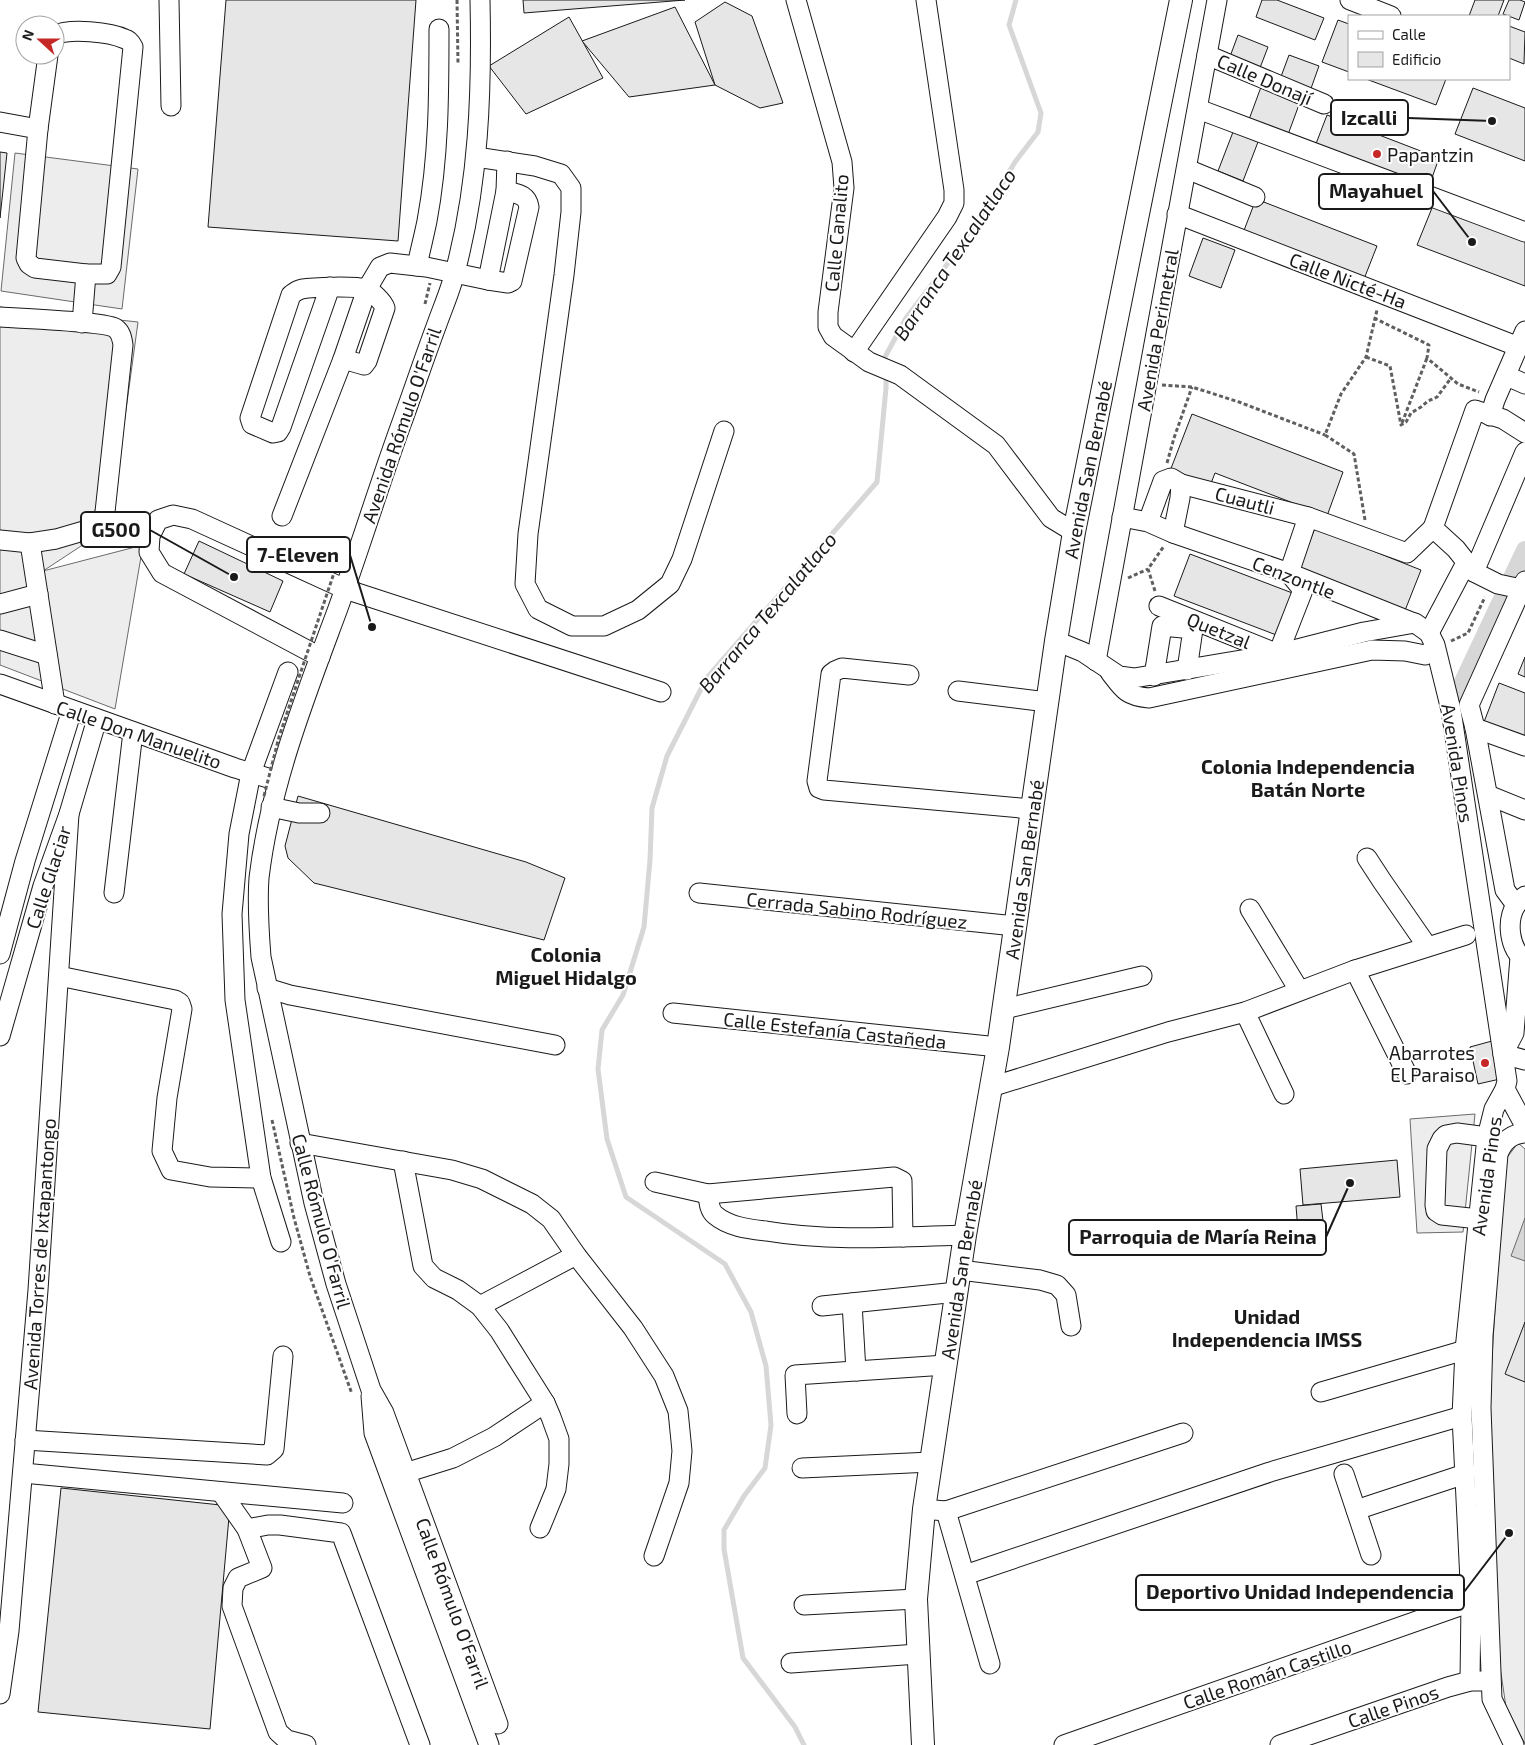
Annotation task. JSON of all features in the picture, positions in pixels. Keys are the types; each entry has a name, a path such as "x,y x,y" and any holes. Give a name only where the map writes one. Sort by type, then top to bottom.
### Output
{"main road":[{"name":"Avenida San Bernabé","path":"923,1745 916,1599 924,1509 965,1235 1004,1009 1031,809 1074,532 1181,0"}],"street":[{"path":"169,0 171,106"},
{"name":"Avenida Rómulo O'Farril","path":"267,988 258,927 259,889 267,801 278,781 385,469 455,274 468,213 476,157 480,87 480,0"},
{"name":"Calle Canalito","path":"796,0 842,162 844,188 828,312 828,327 833,336 861,357"},
{"path":"926,0 954,190 954,203 861,357 900,375 996,445 1051,518 1074,532"},
{"name":"Avenida Perimetral","path":"1102,665 1122,517 1218,0"},
{"path":"1350,0 1388,15"},
{"path":"416,266 427,220 434,167 438,112 439,28"},
{"path":"47,65 38,128 26,258 29,264 35,268 86,274 107,274 110,268 133,47 126,39 111,35 74,30 65,32"},
{"name":"Calle Donají","path":"1207,54 1324,104"},
{"path":"1198,109 1525,232"},
{"path":"0,122 38,128"},
{"path":"476,157 507,160 561,174 571,188 571,212 564,275 528,534 525,584 538,609 572,626 604,626 638,610 670,584 682,559 724,431"},
{"path":"488,280 506,191 507,160"},
{"path":"1187,169 1255,197"},
{"path":"367,289 380,268 390,262 488,280 512,282 529,207 528,200 524,196 506,191"},
{"name":"Calle Nicté-Ha","path":"1178,214 1384,294 1522,339"},
{"path":"82,323 86,274"},
{"path":"282,516 343,359 364,365 385,308 367,289 330,287 302,289 291,295 250,418 252,424 257,427 273,433 278,432 281,428 330,287"},
{"path":"0,317 113,327 121,334 123,345 105,512 102,520 97,527 56,539 30,543 0,540"},
{"path":"1493,408 1522,339"},
{"path":"1506,376 1525,384"},
{"path":"1493,408 1502,419 1525,433"},
{"path":"1493,408 1475,410 1433,528 1456,550 1470,568 1495,582 1521,585 1469,705 1505,890 1520,900 1510,922 1510,932 1511,941 1523,958 1514,1033 1503,1054 1525,1060"},
{"path":"1102,665 1123,689 1135,697 1149,698 1372,650 1405,651 1425,655 1426,635 1470,568 1525,452"},
{"path":"1148,522 1172,482"},
{"path":"1172,482 1180,498 1173,533"},
{"name":"Cuautli","path":"1172,482 1308,517 1407,552 1433,528"},
{"path":"320,657 162,573 148,552 150,536 158,520 173,515 192,519 345,589 661,692"},
{"name":"Cenzontle","path":"1122,517 1148,522 1173,533 1289,574 1426,635"},
{"path":"1278,654 1303,590 1289,574 1308,517"},
{"path":"30,543 47,655 63,707"},
{"path":"0,604 38,594"},
{"name":"Quetzal","path":"1159,606 1278,654"},
{"path":"1154,676 1162,626 1193,629 1188,670"},
{"path":"1056,641 1083,652 1126,678 1154,676 1278,654 1364,632 1426,635"},
{"name":"Avenida Pinos","path":"1426,635 1451,710 1507,1074 1505,1088 1494,1109 1487,1137 1465,1350 1462,1416 1471,1602 1470,1681"},
{"path":"0,640 47,655"},
{"path":"909,675 842,668 835,670 832,674 818,781 819,788 1031,809"},
{"path":"281,1242 261,1178 235,1000 232,914 239,834 252,773 288,672"},
{"name":"Calle Don Manuelito","path":"0,684 133,732 278,781"},
{"path":"958,691 1047,702"},
{"name":"Calle Glaciar","path":"0,954 63,707"},
{"name":"Calle Glaciar","path":"0,1036 43,886 98,719"},
{"path":"1475,728 1525,746"},
{"path":"114,893 133,732"},
{"path":"1488,795 1525,810"},
{"path":"267,801 299,812 320,813"},
{"name":"Avenida Torres de Ixtapantongo","path":"0,1694 9,1631 38,1280 68,814"},
{"path":"1367,858 1428,946"},
{"name":"Cerrada Sabino Rodríguez","path":"699,893 1015,926"},
{"path":"1250,910 1300,990"},
{"path":"991,1087 1168,1032 1245,1012 1355,970 1466,935"},
{"path":"1355,970 1407,1074"},
{"path":"59,976 175,1000 180,1003 182,1009 167,1098 162,1151 171,1170 210,1177 261,1178"},
{"path":"1004,1009 1142,976"},
{"path":"267,988 299,997 556,1045"},
{"name":"Calle Rómulo O'Farril","path":"267,988 300,1143 336,1284 371,1390 384,1413 498,1724"},
{"path":"1245,1012 1284,1094"},
{"name":"Calle Estefanía Castañeda","path":"673,1013 998,1047"},
{"path":"1505,1088 1525,1126"},
{"path":"1478,1219 1442,1215 1436,1211 1437,1149 1442,1139 1452,1133 1487,1137"},
{"name":"Avenida Pinos","path":"1514,1745 1492,1699 1482,1408 1483,1336 1498,1154 1509,1137 1525,1133"},
{"path":"300,1143 452,1170 482,1179 532,1204 551,1219 576,1255 633,1328 664,1376 678,1411 682,1451 679,1483 654,1556"},
{"path":"402,1161 423,1266 434,1278 458,1290 480,1306 499,1330 545,1403 558,1439 559,1464 556,1489 540,1528"},
{"path":"656,1182 708,1194 894,1177 902,1180 903,1237"},
{"path":"708,1194 709,1207 713,1214 725,1222 746,1228 790,1235 832,1238 965,1235"},
{"path":"480,1306 576,1255"},
{"path":"960,1270 1040,1280 1057,1286 1066,1296 1071,1326"},
{"path":"822,1306 957,1292"},
{"path":"852,1303 856,1371"},
{"path":"1321,1392 1465,1350"},
{"path":"25,1440 267,1455 274,1449 283,1356"},
{"path":"797,1414 795,1375 946,1365"},
{"path":"371,1390 374,1433 489,1745"},
{"path":"405,1473 453,1458 494,1437 545,1403"},
{"path":"965,1575 1270,1472 1462,1416"},
{"path":"924,1509 946,1511 1183,1432"},
{"path":"802,1468 931,1462"},
{"path":"23,1473 343,1503"},
{"path":"1344,1474 1371,1555"},
{"path":"1356,1510 1465,1474"},
{"path":"221,1492 247,1529 262,1568 238,1578 233,1588 232,1606 278,1732 287,1740 306,1745"},
{"path":"946,1511 990,1664"},
{"path":"247,1529 280,1525 342,1533 420,1745"},
{"path":"804,1605 916,1599"},
{"name":"Calle Román Castillo","path":"1064,1745 1471,1602"},
{"path":"791,1663 918,1654"},
{"name":"Calle Pinos","path":"1291,1743 1448,1687 1470,1681 1491,1682"},
{"path":"1496,1745 1504,1724"}],"path":[{"path":"1325,435 1341,394 1366,357 1374,318 1384,294"},
{"path":"1374,318 1429,345 1428,358 1402,425"},
{"path":"1366,357 1390,366 1402,425"},
{"path":"1428,358 1458,384 1493,408"},
{"path":"1402,425 1411,413 1437,397 1452,378"},
{"path":"1147,385 1192,387 1239,402 1325,435 1354,454 1368,538"},
{"path":"1172,482 1174,438 1192,387"},
{"path":"1159,606 1148,569 1173,533"},
{"path":"267,801 279,737 336,567"},
{"path":"1426,635 1468,633 1495,582"}],"shaded area":[{"path":"15,153 138,169 122,309 1,291"},
{"path":"0,307 138,322 110,527 43,571 143,545 115,709 0,665"},
{"path":"1475,1114 1463,1232 1417,1233 1410,1119"},
{"path":"1518,1143 1525,1149 1525,1744 1506,1707 1499,1660 1489,1406 1506,1159"},
{"path":"1525,1218 1525,1261 1511,1256"}],"building":[{"path":"226,0 416,0 398,241 208,227"},
{"path":"523,0 685,0 524,13"},
{"path":"1262,0 1277,0 1324,18 1315,40 1256,17"},
{"path":"1475,0 1504,0 1498,15 1469,15"},
{"path":"1509,0 1525,2 1519,20 1510,15 1503,14"},
{"path":"725,2 752,16 783,103 760,108 715,85 695,22"},
{"path":"675,7 715,85 629,97 582,41"},
{"path":"569,17 603,78 526,114 489,66"},
{"path":"1338,20 1348,24 1348,72 1322,62"},
{"path":"1510,26 1525,32 1524,64 1510,58"},
{"path":"1238,35 1268,47 1258,73 1228,62"},
{"path":"1289,55 1319,66 1309,94 1279,82"},
{"path":"1369,80 1446,80 1436,105"},
{"path":"1261,87 1300,102 1286,140 1247,125"},
{"path":"1473,88 1525,108 1525,161 1455,134"},
{"name":"Papantzin","path":"1327,115 1439,158 1427,192 1314,149"},
{"path":"1233,132 1258,142 1243,181 1218,171"},
{"path":"0,152 7,153 0,218"},
{"path":"1256,199 1377,246 1364,279 1243,233"},
{"path":"1434,203 1525,238 1525,286 1417,245"},
{"path":"1203,238 1235,250 1221,288 1189,276"},
{"path":"1192,414 1343,472 1327,516 1215,473 1210,486 1170,471"},
{"path":"1315,528 1421,570 1404,613 1298,571"},
{"path":"199,541 283,581 270,612 184,574"},
{"path":"1190,554 1295,594 1279,636 1174,596"},
{"path":"1525,657 1525,677 1518,674"},
{"path":"1499,683 1525,693 1525,738 1484,722"},
{"path":"298,796 526,862 565,878 544,940 314,883 288,858 285,846"},
{"name":"Abarrotes El Paraiso","path":"1492,1041 1500,1079 1478,1084 1470,1047"},
{"path":"1397,1160 1400,1197 1303,1205 1300,1169"},
{"path":"1321,1204 1324,1229 1298,1231 1296,1206"},
{"path":"1525,1322 1525,1382 1505,1374"},
{"path":"61,1488 230,1506 210,1729 38,1712"}],"waterway":[{"name":"Barranca Texcalatlaco","path":"886,364 885,357 906,318 943,270 991,202 1015,162 1038,132 1041,113 1009,25 1016,0"},
{"name":"Barranca Texcalatlaco","path":"804,1745 795,1727 743,1658 724,1549 724,1530 744,1496 765,1468 771,1425 766,1366 751,1312 725,1264 626,1197 607,1139 598,1069 602,1030 623,995 644,927 652,808 667,756 706,679 877,482 886,372"},
{"path":"1457,721 1455,709 1462,684 1525,550"}],"place":[{"name":"Izcalli","path":"1492,121"},
{"name":"Papantzin","path":"1377,154"},
{"name":"Mayahuel","path":"1472,242"},
{"name":"G500","path":"234,577"},
{"name":"7-Eleven","path":"372,627"},
{"name":"Abarrotes El Paraiso","path":"1485,1063"},
{"name":"Parroquia de María Reina","path":"1350,1183"},
{"name":"Deportivo Unidad Independencia","path":"1509,1533"}],"district":[{"name":"Colonia Independencia Batán Norte","path":"1308,778"},
{"name":"Colonia Miguel Hidalgo","path":"566,966"},
{"name":"Unidad Independencia IMSS","path":"1267,1328"}]}
